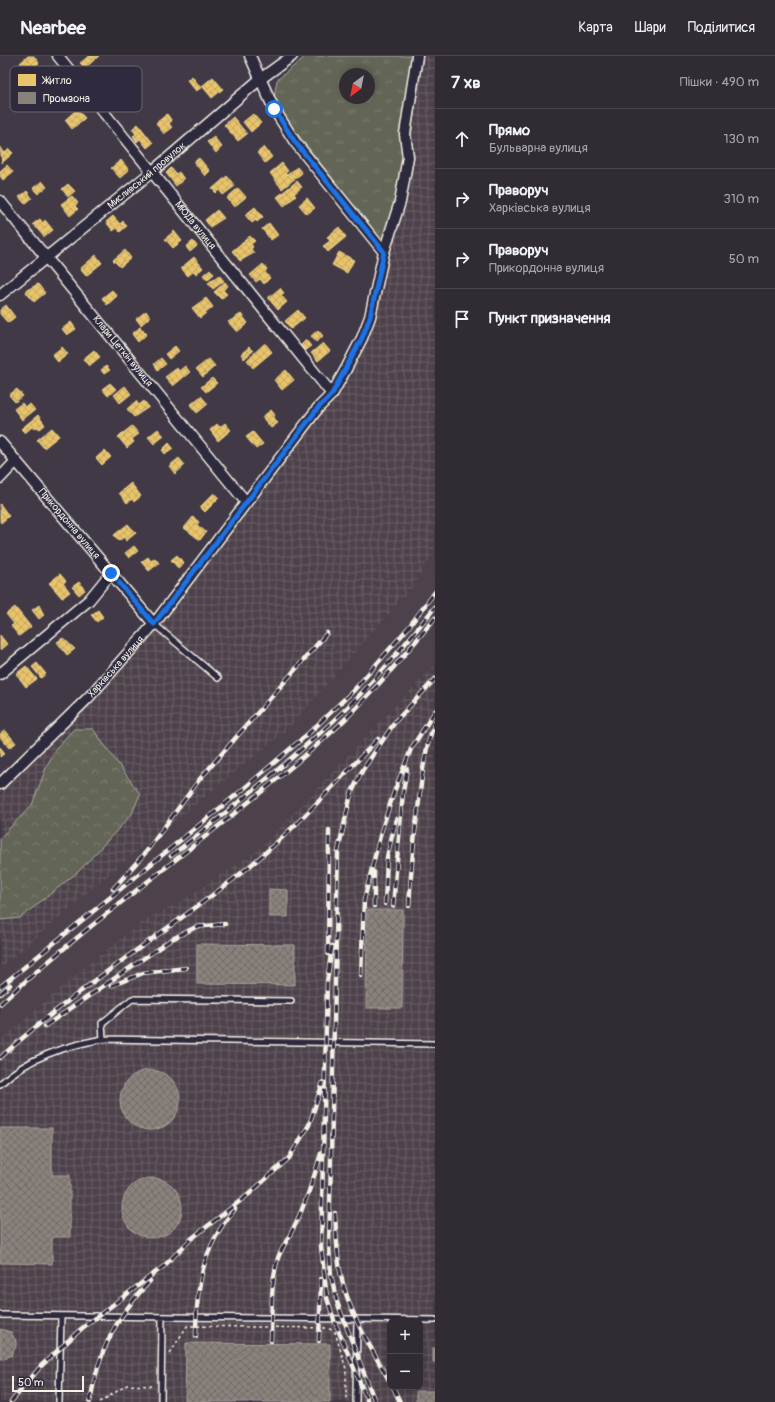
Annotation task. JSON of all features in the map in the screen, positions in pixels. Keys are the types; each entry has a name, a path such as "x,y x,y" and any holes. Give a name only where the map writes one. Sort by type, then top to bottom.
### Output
{"street":[{"name":"МЮДа вулиця","path":"58,56 66,66"},
{"path":"250,56 259,80 274,109 295,142 384,252"},
{"name":"Мисливський провулок","path":"0,295 153,171 259,80 292,56"},
{"name":"Харківська вулиця","path":"0,784 88,698 154,624 318,408 332,394 362,338 370,317 384,252 400,202 408,157 405,134 417,56"},
{"name":"МЮДа вулиця","path":"104,112 332,394"},
{"name":"Клари Цеткін вулиця","path":"0,201 246,502"},
{"name":"Прикордонна вулиця","path":"0,442 154,624"},
{"path":"0,478 16,461"},
{"path":"0,674 89,600 111,573"}],"lane":[{"path":"154,624 218,678"},
{"path":"103,1039 102,1023 132,999 291,1001"},
{"path":"0,1084 33,1060 77,1044 103,1039 435,1044"},
{"path":"0,1315 435,1320"},
{"path":"59,1402 61,1316"},
{"path":"161,1402 162,1317"},
{"path":"356,1402 357,1320"}],"path":[{"path":"170,1353 187,1326 328,1328 335,1332 343,1357 346,1370 346,1402"},
{"path":"100,1402 127,1385 161,1386"}],"shaded area":[{"path":"423,56 435,56 435,551 414,585 287,730 101,881 0,969 0,792 92,702 159,627 323,411 337,397 367,341 375,319 390,251 405,203 414,157 411,134"},
{"path":"435,551 435,664 258,850 180,902 146,919 86,966 0,1041 0,969 101,881 287,730 414,585"},
{"path":"435,664 435,1402 0,1402 0,1041 86,966 146,919 180,902 258,850"}],"green space":[{"path":"306,56 423,56 411,134 414,157 405,203 390,251 273,103 277,80"},
{"path":"74,729 93,729 140,794 132,814 79,871 20,918 0,920 0,838 32,805 47,765 58,746"}],"building: Житло":[{"path":"28,56 34,56 39,63 35,66 23,66 20,63"},
{"path":"89,56 99,56 87,66 83,66 80,63"},
{"path":"192,76 201,88 196,91 187,80"},
{"path":"213,77 223,89 212,98 202,86"},
{"path":"74,112 80,112 85,118 72,129 65,120"},
{"path":"167,114 172,121 169,123 172,128 164,134 156,123"},
{"path":"253,114 261,123 251,132 243,122"},
{"path":"233,117 247,134 238,141 224,125"},
{"path":"138,124 153,143 147,148 140,139 137,142 133,136 136,134 132,129"},
{"path":"214,137 222,147 216,153 207,142"},
{"path":"0,147 5,153 9,149 13,153 2,163"},
{"path":"264,147 272,157 265,163 257,153"},
{"path":"199,158 210,171 205,176 194,162"},
{"path":"121,160 129,170 120,178 111,168"},
{"path":"282,163 288,171 285,173 287,175 297,167 302,173 282,189 270,173"},
{"path":"7,165 13,172 3,180 0,176 0,171"},
{"path":"171,168 176,174 179,172 184,179 176,186 166,173"},
{"path":"227,176 235,186 223,195 219,190 216,193 212,189"},
{"path":"42,181 47,187 38,194 33,188"},
{"path":"297,181 302,187 294,194 296,196 284,206 277,197"},
{"path":"68,184 75,191 68,197 62,189"},
{"path":"238,188 246,197 234,207 227,198"},
{"path":"27,191 32,198 25,204 19,197"},
{"path":"72,196 78,203 75,206 78,209 70,216 61,204"},
{"path":"307,198 315,208 307,214 299,205"},
{"path":"255,207 263,217 257,222 256,220 252,223 245,215"},
{"path":"217,210 224,218 210,227 205,220"},
{"path":"113,216 120,224 123,221 127,226 120,232 117,228 113,231 106,222"},
{"path":"40,219 43,223 45,220 53,230 44,237 33,224"},
{"path":"269,223 278,235 271,240 262,229"},
{"path":"339,227 346,237 328,252 323,246 330,241 327,237"},
{"path":"174,231 182,241 173,248 165,239"},
{"path":"250,236 255,241 251,244 253,247 251,249 254,253 240,261 232,251"},
{"path":"193,241 197,246 190,252 186,247"},
{"path":"125,250 131,258 120,267 113,260"},
{"path":"339,252 354,260 347,273 332,265"},
{"path":"96,255 102,263 86,276 80,269"},
{"path":"194,257 203,268 196,274 194,271 188,276 181,268"},
{"path":"263,264 267,269 265,272 270,278 264,284 260,279 256,282 250,275"},
{"path":"210,269 214,274 207,280 203,275"},
{"path":"219,275 224,281 213,289 208,283"},
{"path":"225,282 228,286 223,290 227,294 221,299 214,292"},
{"path":"38,284 45,293 34,302 25,291"},
{"path":"280,288 284,293 281,295 287,302 278,310 268,298"},
{"path":"112,290 117,296 107,305 102,298"},
{"path":"206,298 213,307 200,318 192,308"},
{"path":"6,305 15,317 8,323 0,314 0,310"},
{"path":"298,310 305,318 291,329 285,321"},
{"path":"146,311 150,317 141,325 136,319"},
{"path":"241,314 248,323 237,332 228,322"},
{"path":"71,322 76,329 67,335 62,329"},
{"path":"140,327 147,334 138,342 132,334"},
{"path":"318,330 323,336 316,342 311,336"},
{"path":"306,340 311,346 304,351 300,346"},
{"path":"265,343 272,352 253,368 247,360"},
{"path":"323,343 330,351 318,361 311,353"},
{"path":"175,346 179,351 169,359 165,354"},
{"path":"62,347 68,354 58,362 52,355"},
{"path":"249,347 253,351 244,359 241,354"},
{"path":"94,350 100,357 89,366 83,359"},
{"path":"161,358 166,364 158,370 154,364"},
{"path":"209,359 215,366 203,377 196,369"},
{"path":"106,366 110,370 104,374 101,370"},
{"path":"185,366 190,372 173,386 165,377 177,368 179,371"},
{"path":"286,370 294,380 282,390 274,380"},
{"path":"212,378 217,383 206,392 201,387"},
{"path":"110,383 116,389 108,396 102,389"},
{"path":"125,386 131,394 120,403 114,395"},
{"path":"17,389 23,396 15,402 9,395"},
{"path":"201,396 208,404 197,413 190,405"},
{"path":"136,401 139,405 144,401 149,407 134,417 127,409"},
{"path":"22,403 25,407 30,404 35,410 22,420 14,409"},
{"path":"271,410 275,415 273,418 278,423 271,428 262,417"},
{"path":"38,415 45,425 40,429 37,427 34,429 32,427 25,433 21,429"},
{"path":"225,423 231,430 218,441 210,430 217,424 220,427"},
{"path":"132,426 139,434 132,439 134,442 127,448 118,437"},
{"path":"52,428 59,436 44,448 37,440"},
{"path":"158,429 164,436 154,444 148,437"},
{"path":"253,432 263,444 256,449 246,437"},
{"path":"169,443 173,448 165,454 162,450"},
{"path":"105,450 111,457 102,465 96,458"},
{"path":"179,458 185,465 175,474 169,466"},
{"path":"131,483 141,496 134,502 132,499 127,503 119,493"},
{"path":"214,493 219,498 205,512 200,507"},
{"path":"0,504 9,516 1,523 0,521"},
{"path":"193,517 199,522 197,525 206,532 200,540 184,528"},
{"path":"128,524 136,533 126,541 124,537 119,541 114,535"},
{"path":"134,546 138,551 129,558 125,553"},
{"path":"177,555 184,563 178,568 171,560"},
{"path":"148,557 151,561 155,558 159,563 149,571 141,562"},
{"path":"60,574 66,581 63,583 70,592 62,598 49,583"},
{"path":"79,582 85,590 79,595 72,587"},
{"path":"39,605 44,615 39,619 32,610"},
{"path":"15,607 31,627 19,636 11,626 14,624 6,614"},
{"path":"98,610 103,617 97,622 91,615"},
{"path":"0,635 7,644 0,650"},
{"path":"63,638 75,649 67,655 57,642"},
{"path":"37,663 46,674 41,678 32,667"},
{"path":"26,666 37,679 26,687 16,674"},
{"path":"5,730 16,743 9,748 0,737 0,734"},
{"path":"0,747 5,753 0,757"}],"building: Промзона":[{"path":"269,889 288,890 288,917 269,917"},
{"path":"367,910 403,910 402,1008 366,1008"},
{"path":"197,944 295,945 295,985 197,984"},
{"path":"144,1070 156,1070 167,1075 175,1083 180,1094 178,1112 167,1125 156,1130 144,1130 133,1125 125,1117 120,1106 120,1094 125,1083 133,1075"},
{"path":"0,1128 52,1128 52,1175 70,1175 70,1237 52,1237 52,1264 0,1263"},
{"path":"146,1178 158,1178 169,1183 177,1191 182,1202 180,1220 169,1233 158,1238 146,1238 135,1233 127,1225 122,1214 122,1202 127,1191 135,1183"},
{"path":"0,1329 11,1332 16,1341 16,1346 12,1355 3,1359 0,1359"},
{"path":"186,1343 330,1344 330,1402 185,1402"},
{"path":"433,1348 435,1348 435,1362 433,1362"},
{"path":"416,1391 435,1391 435,1402 416,1402"}],"railway":[{"path":"0,987 241,791 310,732 354,690 408,628 435,592"},
{"path":"171,856 293,757 346,709 373,681 435,607"},
{"path":"0,1004 83,933 295,764 336,728 362,702 435,618"},
{"path":"113,889 146,852 199,780 327,633"},
{"path":"394,723 435,679"},
{"path":"361,975 364,900 381,832 394,792 411,749 435,711"},
{"path":"375,1402 337,1302 331,1275 329,1246 338,851 351,794 362,771 397,719"},
{"path":"409,906 414,840 423,771 426,751 435,722"},
{"path":"0,1058 28,1033 86,987 206,900 273,846 378,739"},
{"path":"393,906 403,792 407,769"},
{"path":"385,904 387,857 396,819"},
{"path":"328,954 329,830"},
{"path":"374,872 374,906"},
{"path":"45,1026 172,939 196,927 225,924"},
{"path":"332,946 327,982 321,1247 327,1298 334,1320 368,1402"},
{"path":"111,986 143,973 186,968"},
{"path":"0,994 10,985"},
{"path":"11,1402 41,1366 81,1329 164,1266 191,1239 249,1194 289,1158 309,1125 323,1082"},
{"path":"271,1341 275,1268 278,1258 303,1208 321,1153"},
{"path":"196,1336 197,1301 203,1269 215,1238 235,1209"},
{"path":"335,1213 340,1271 348,1301 360,1328 387,1377"},
{"path":"319,1341 321,1279"},
{"path":"90,1402 93,1384 103,1351 127,1308 150,1281"},
{"path":"394,1390 400,1402"}],"route":[{"path":"111,573 154,624 318,408 332,394 362,338 370,317 384,252 295,142 274,109"}]}
